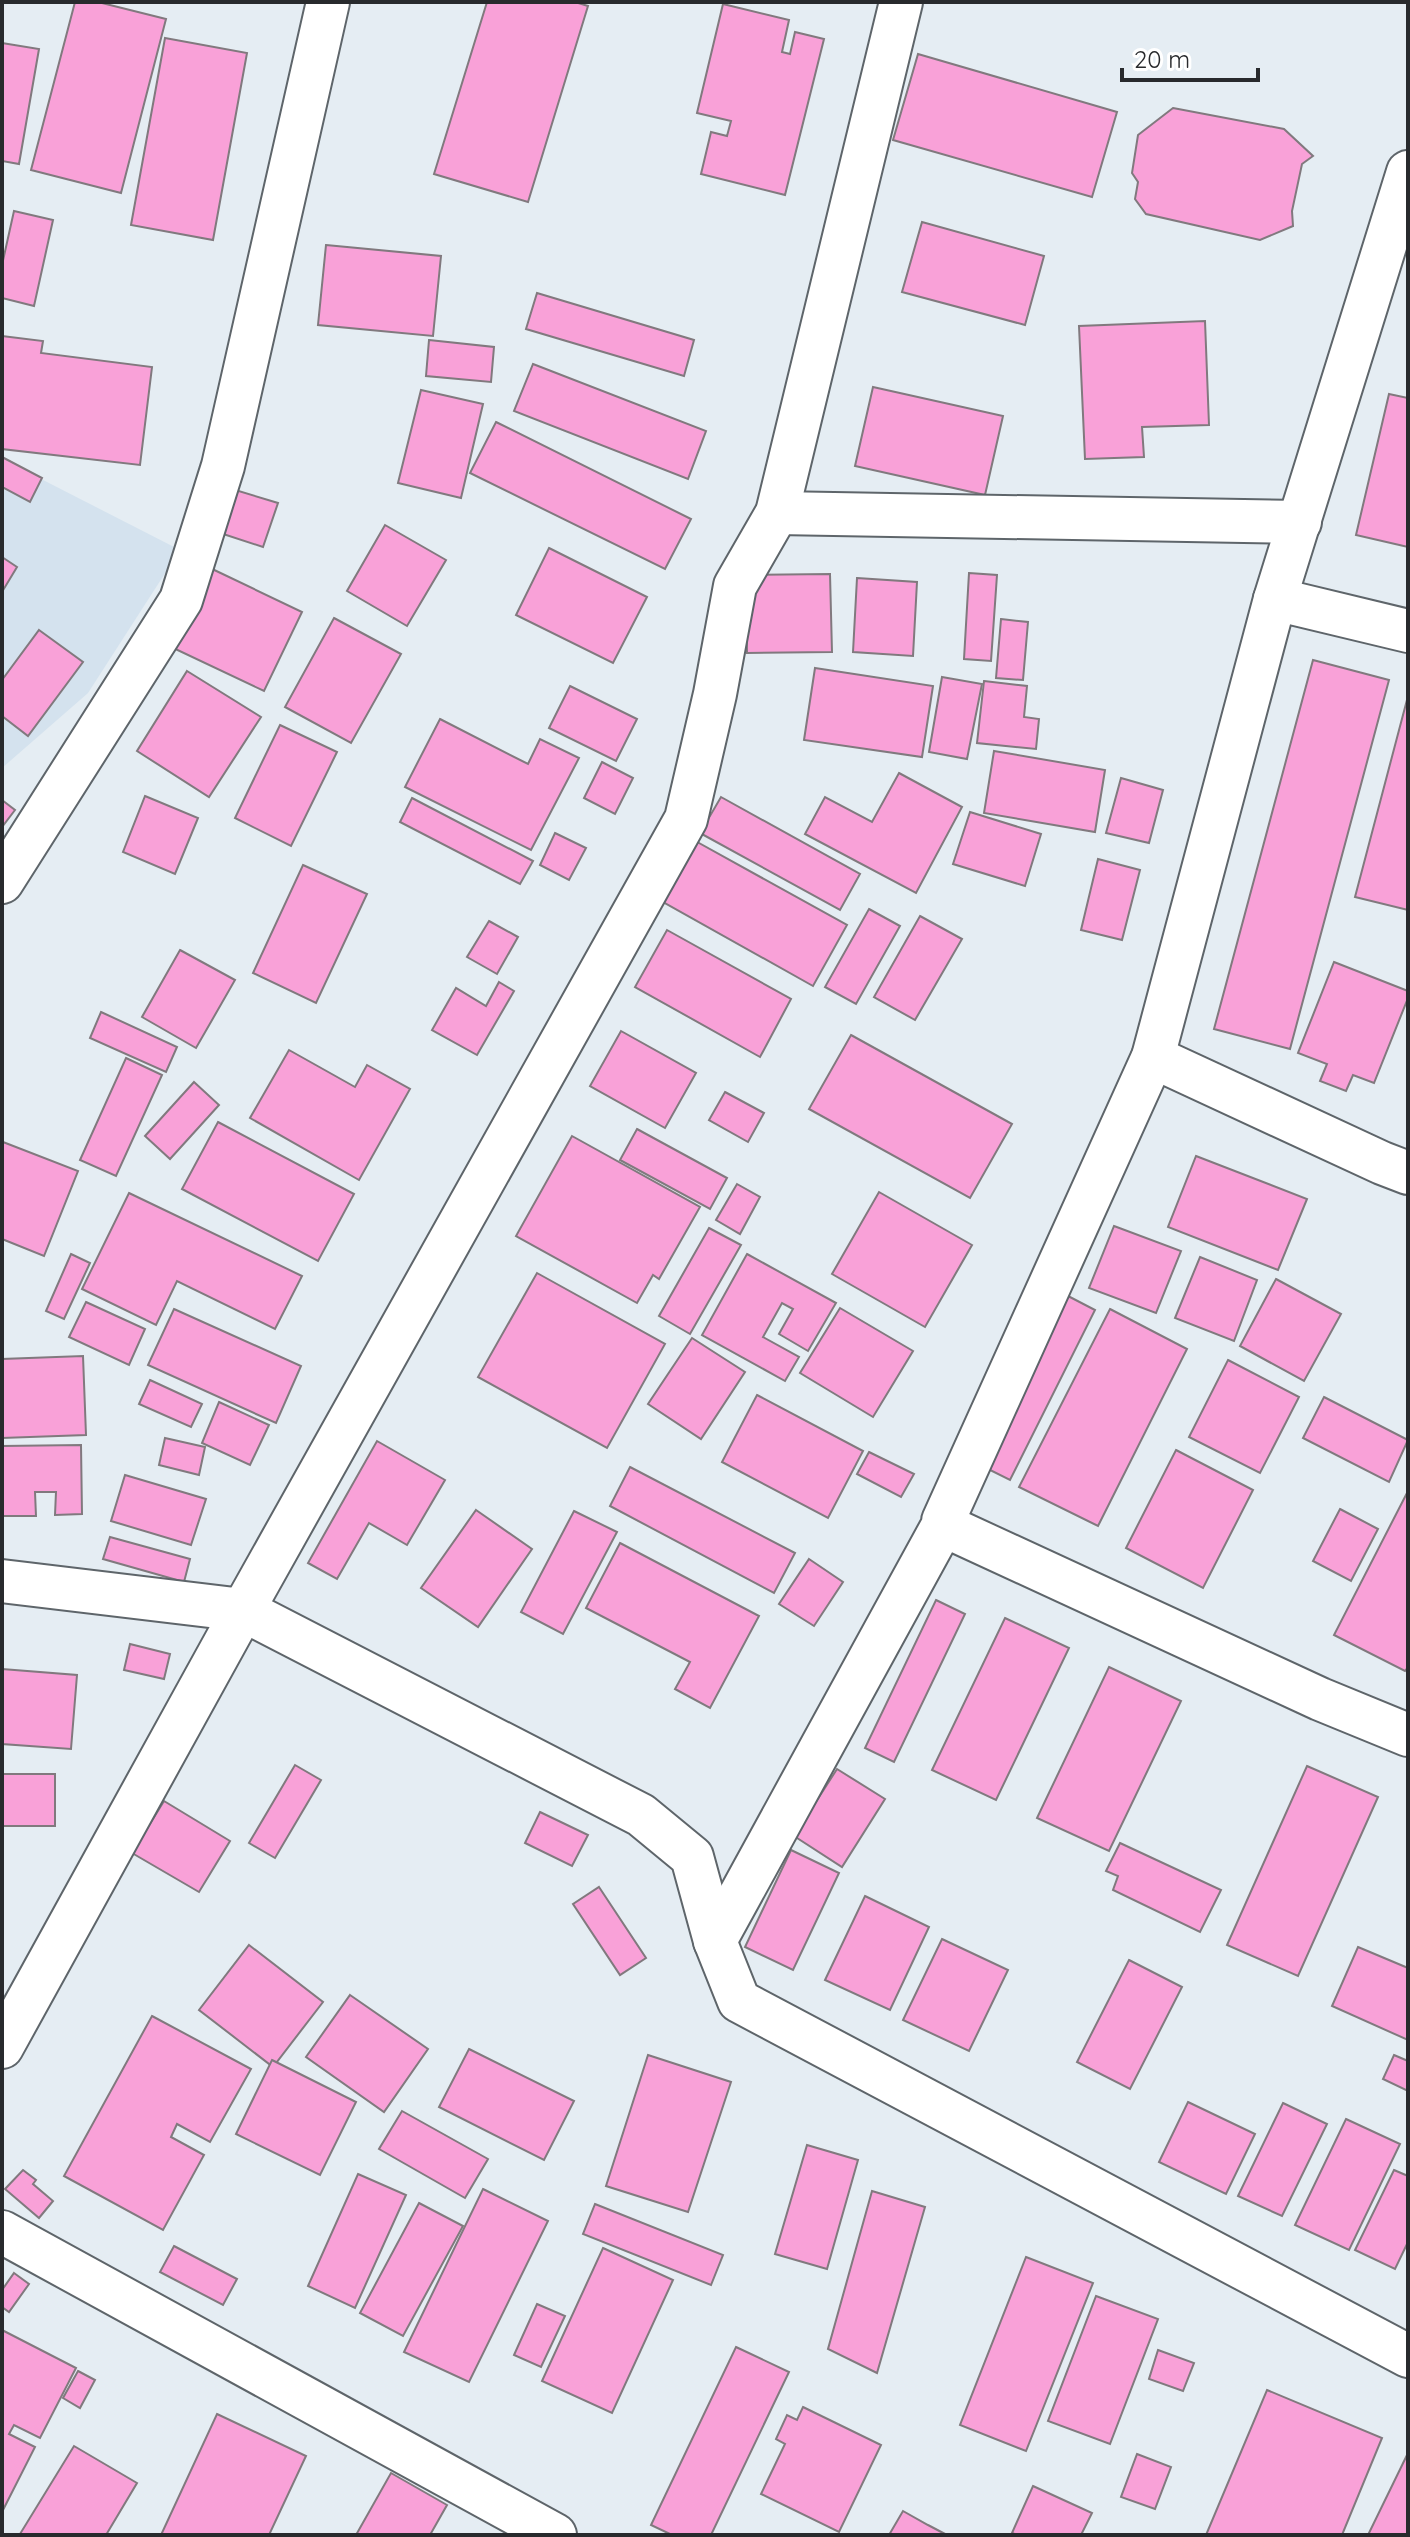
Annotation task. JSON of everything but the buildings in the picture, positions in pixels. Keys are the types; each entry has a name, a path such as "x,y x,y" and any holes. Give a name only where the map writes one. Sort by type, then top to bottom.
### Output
{"street":[{"path":"2,882 181,600 223,466 328,2"},
{"path":"2,2047 686,819 715,694 735,586 777,513 901,2"},
{"path":"715,1941 943,1525 1153,1057 1275,599 1408,172"},
{"path":"777,513 1300,522"},
{"path":"1275,599 1408,631"},
{"path":"1153,1057 1408,1173"},
{"path":"943,1525 1320,1699 1408,1735"},
{"path":"2,1581 243,1610 641,1815 692,1857 715,1941 739,2001 1408,2356"},
{"path":"2,2232 555,2535"}],"shaded area":[{"path":"2,459 180,550 88,693 2,768"}]}
